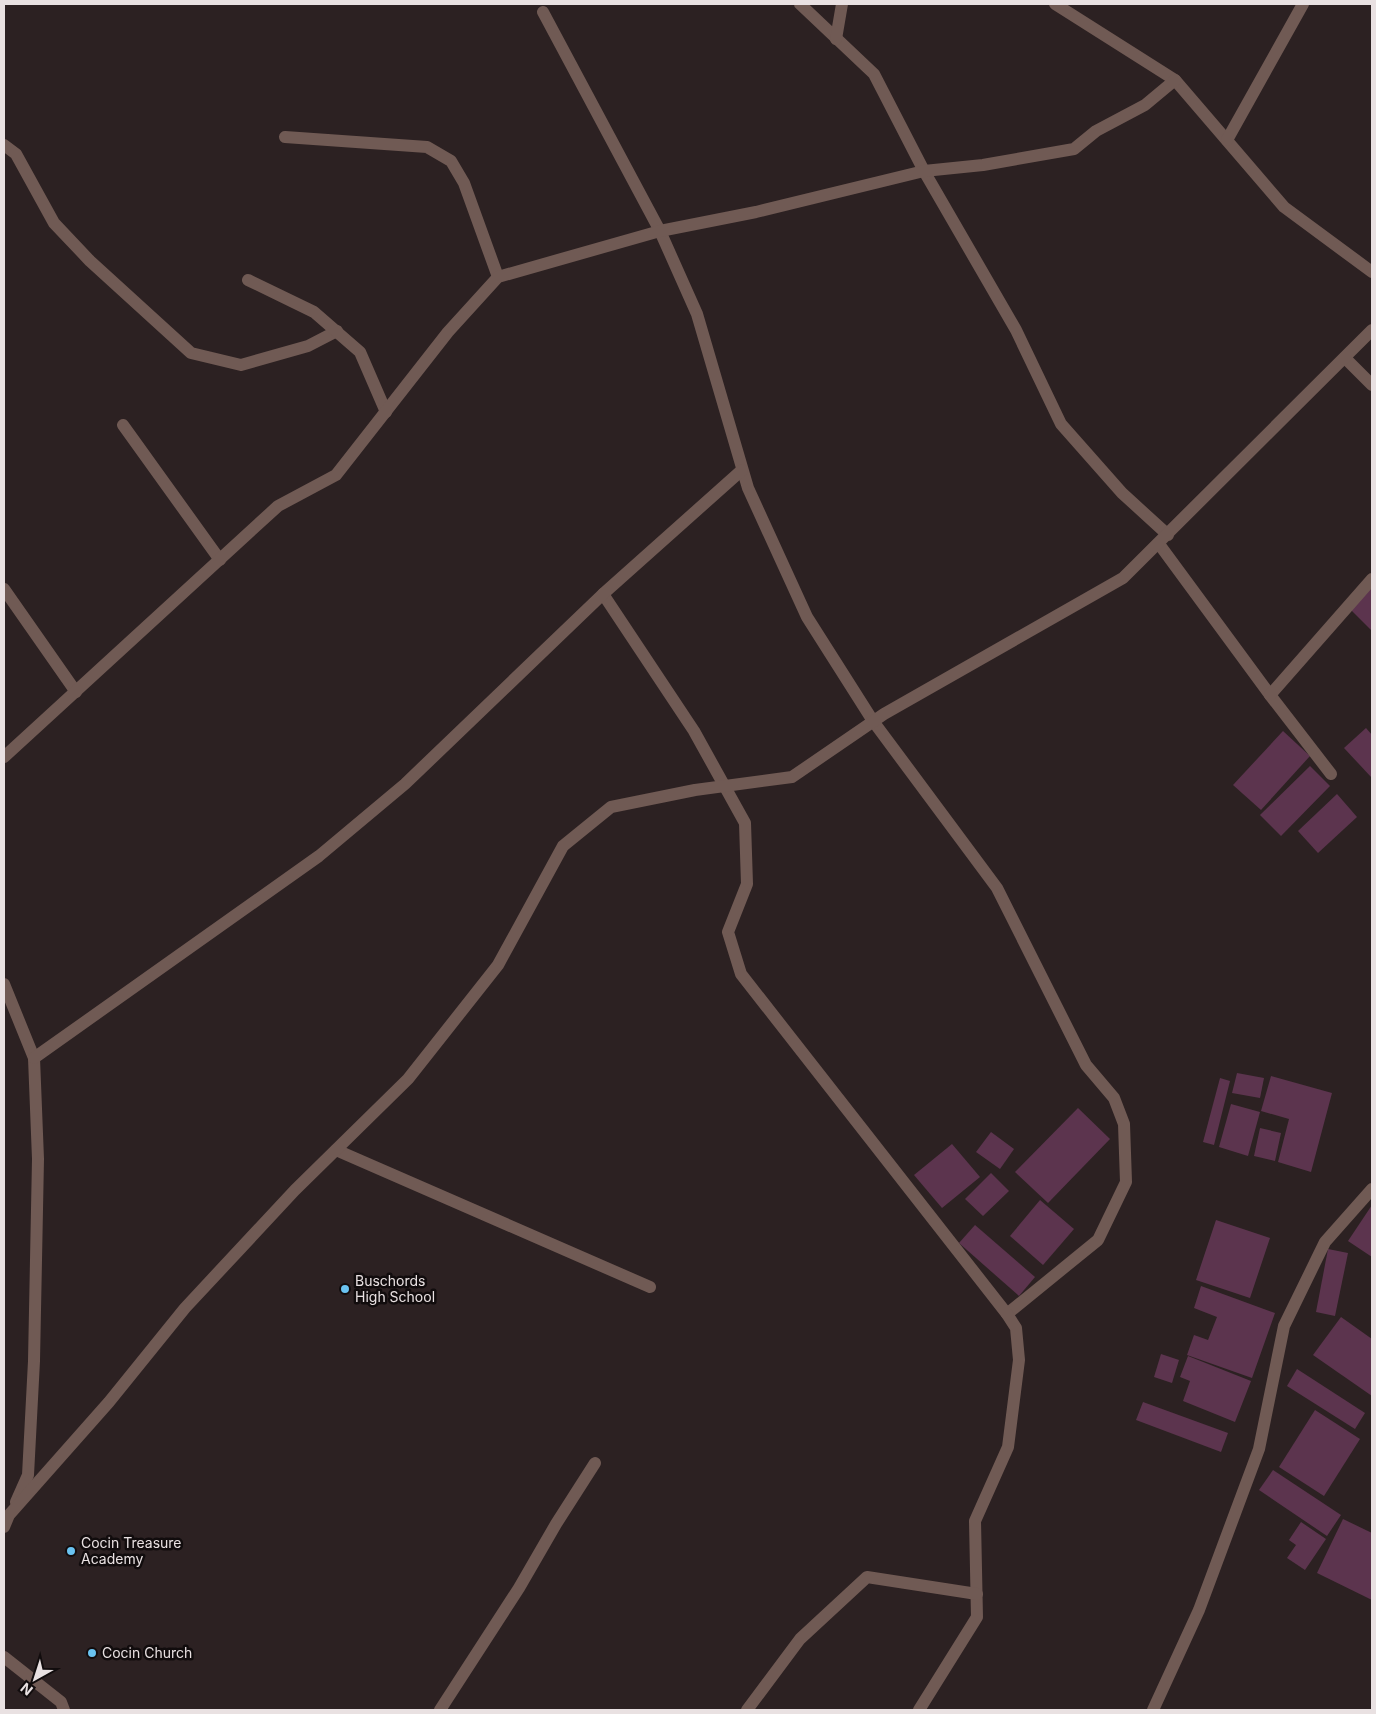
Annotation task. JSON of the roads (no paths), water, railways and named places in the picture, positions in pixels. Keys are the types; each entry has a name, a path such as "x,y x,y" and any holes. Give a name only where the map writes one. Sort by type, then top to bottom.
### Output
{"street":[{"path":"800,4 874,74 924,172 1016,330 1061,424 1163,540 1270,695 1331,774"},
{"path":"836,39 842,4"},
{"path":"1055,4 1175,80 1284,207 1372,272"},
{"path":"1227,140 1304,4"},
{"path":"543,12 660,231 697,314 748,488 807,617 873,721 997,888 1086,1065 1114,1098 1124,1124 1126,1182 1098,1240 1007,1314"},
{"path":"4,757 278,506 336,475 448,332 498,277 660,231 756,212 924,172 983,165 1074,149 1096,131 1145,105 1175,80"},
{"path":"285,137 427,147 451,161 464,183 498,277"},
{"path":"4,145 16,154 54,223 90,261 191,353 241,365 308,346 336,331"},
{"path":"248,280 314,312 360,352 386,412"},
{"path":"9,1515 109,1402 185,1308 295,1190 408,1079 498,965 563,846 611,808 695,790 792,777 873,721 1123,578 1372,330"},
{"path":"1345,358 1372,385"},
{"path":"123,425 220,560"},
{"path":"34,1058 319,856 405,784 603,594 742,470"},
{"path":"1270,695 1372,579"},
{"path":"4,589 76,692"},
{"path":"603,594 694,731 745,823 747,884 728,932 741,974 1016,1328 1019,1360 1008,1446 975,1521 977,1617 919,1710"},
{"path":"4,984 34,1058 38,1159 34,1361 28,1475 4,1528"},
{"path":"336,1150 650,1287"},
{"path":"1153,1710 1199,1610 1260,1449 1284,1326 1326,1242 1372,1189"},
{"path":"440,1710 519,1588 556,1524 595,1463"},
{"path":"747,1710 800,1639 867,1576 977,1594"},
{"path":"4,1657 61,1702 64,1710"}],"place":[{"name":"Buschords High School","path":"345,1289"},
{"name":"Cocin Treasure Academy","path":"71,1551"},
{"name":"Cocin Church","path":"92,1653"}]}
